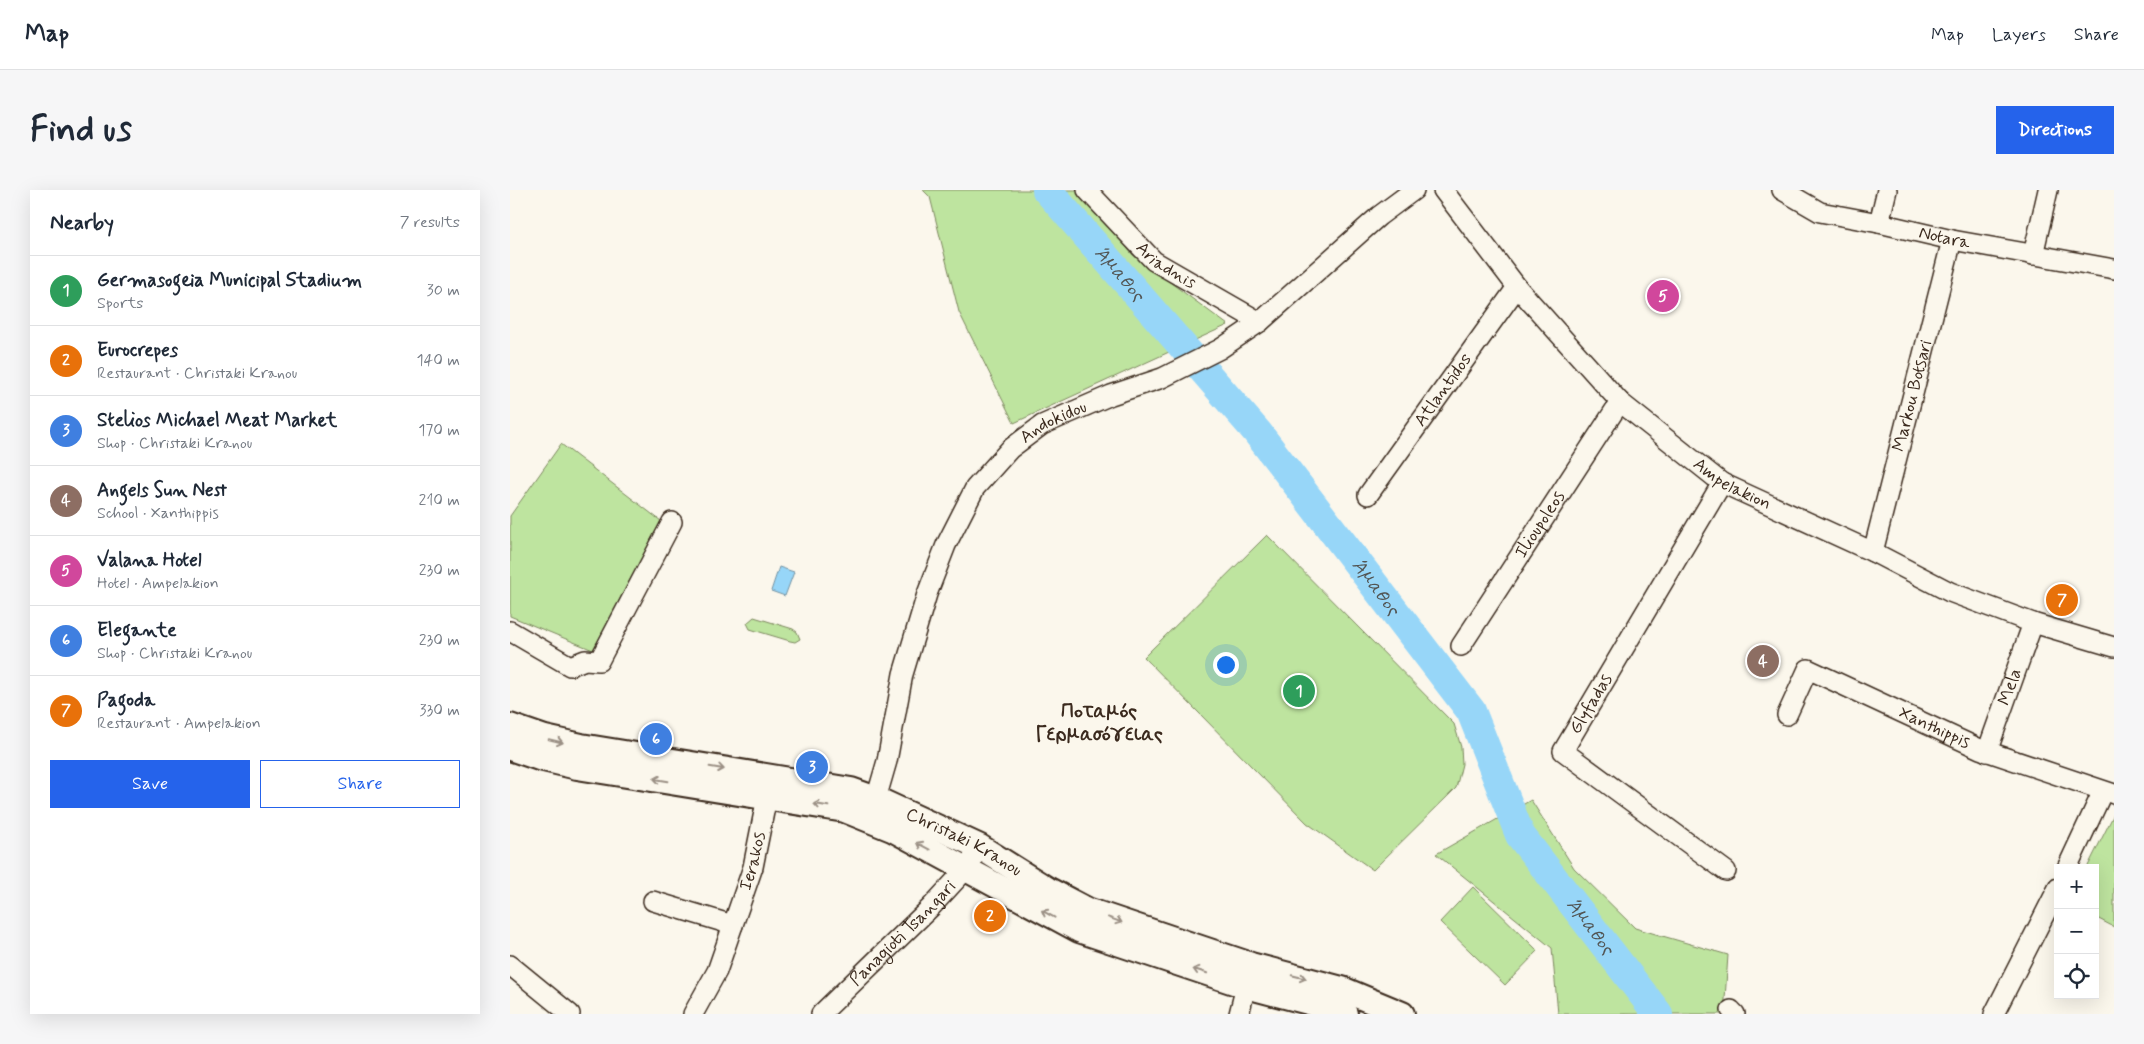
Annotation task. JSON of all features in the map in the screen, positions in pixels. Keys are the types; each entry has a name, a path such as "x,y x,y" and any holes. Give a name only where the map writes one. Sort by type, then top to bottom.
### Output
{"main road":[{"name":"Christaki Kranou","path":"510,726 545,738 581,746 851,790 876,799 980,847 1047,889 1088,910 1118,922 1252,965 1342,989 1402,1014"},
{"name":"Christaki Kranou","path":"510,748 539,758 577,767 846,810 892,829 1079,930 1246,986 1345,1014"}],"street":[{"name":"Ariadnis","path":"1087,190 1154,261 1260,322"},
{"name":"Andokidou","path":"876,799 887,761 902,674 946,545 975,488 1010,449 1042,425 1111,395 1162,378 1220,349 1260,322 1379,216 1414,190"},
{"name":"Ampelakion","path":"1443,190 1518,287 1620,402 1722,483 1873,552 1950,592 2033,623 2114,647"},
{"name":"Notara","path":"1782,190 1820,212 1952,240 2114,269"},
{"path":"1879,223 1888,190"},
{"path":"2033,254 2048,190"},
{"name":"Markou Botsari","path":"1873,552 1952,240"},
{"name":"Atlantidos","path":"1368,495 1518,287"},
{"name":"Ilioupoleos","path":"1461,646 1620,402"},
{"name":"Glyfadas","path":"1722,483 1563,751 1726,871"},
{"path":"510,631 570,666 585,660 599,661 672,522"},
{"name":"Mela","path":"1987,752 2033,623"},
{"name":"Xanthippis","path":"1786,715 1808,669 1987,752 2108,792"},
{"path":"2069,864 2108,792"},
{"name":"Ierakos","path":"693,1014 717,971 753,867 767,797"},
{"name":"Panagioti Tsangari","path":"821,1014 931,907 966,869 980,847"},
{"path":"1994,1014 2054,896"},
{"path":"654,901 733,925"},
{"path":"510,965 570,1014"},
{"path":"1239,1014 1246,986"}],"green space":[{"path":"923,190 1079,190 1133,255 1228,325 1014,423 959,312 930,197"},
{"path":"561,444 661,521 593,650 510,616 510,516"},
{"path":"1267,535 1454,724 1461,747 1462,764 1456,788 1373,870 1307,823 1144,657"},
{"path":"754,617 793,629 797,632 800,639 795,642 790,641 750,629 747,623"},
{"path":"1531,800 1574,868 1635,928 1728,955 1724,1014 1558,1014 1552,948 1436,854"},
{"path":"2114,814 2114,927 2099,919 2099,864 2089,864"},
{"path":"1473,887 1538,951 1505,985 1440,922"}],"water":[{"path":"779,567 794,572 785,596 771,591"}],"waterway":[{"name":"Άμαθος","path":"1047,190 1257,432 1471,711 1520,835 1658,1014"}],"place":[{"name":"Valana Hotel","path":"1663,296"},
{"name":"Pagoda","path":"2062,600"},
{"name":"Angels Sun Nest","path":"1763,661"},
{"name":"Germasogeia Municipal Stadium","path":"1299,691"},
{"name":"Elegante","path":"656,739"},
{"name":"Stelios Michael Meat Market","path":"812,767"},
{"name":"Eurocrepes","path":"990,916"}],"district":[{"name":"Ποταμός Γερμασόγειας","path":"1099,722"}]}
